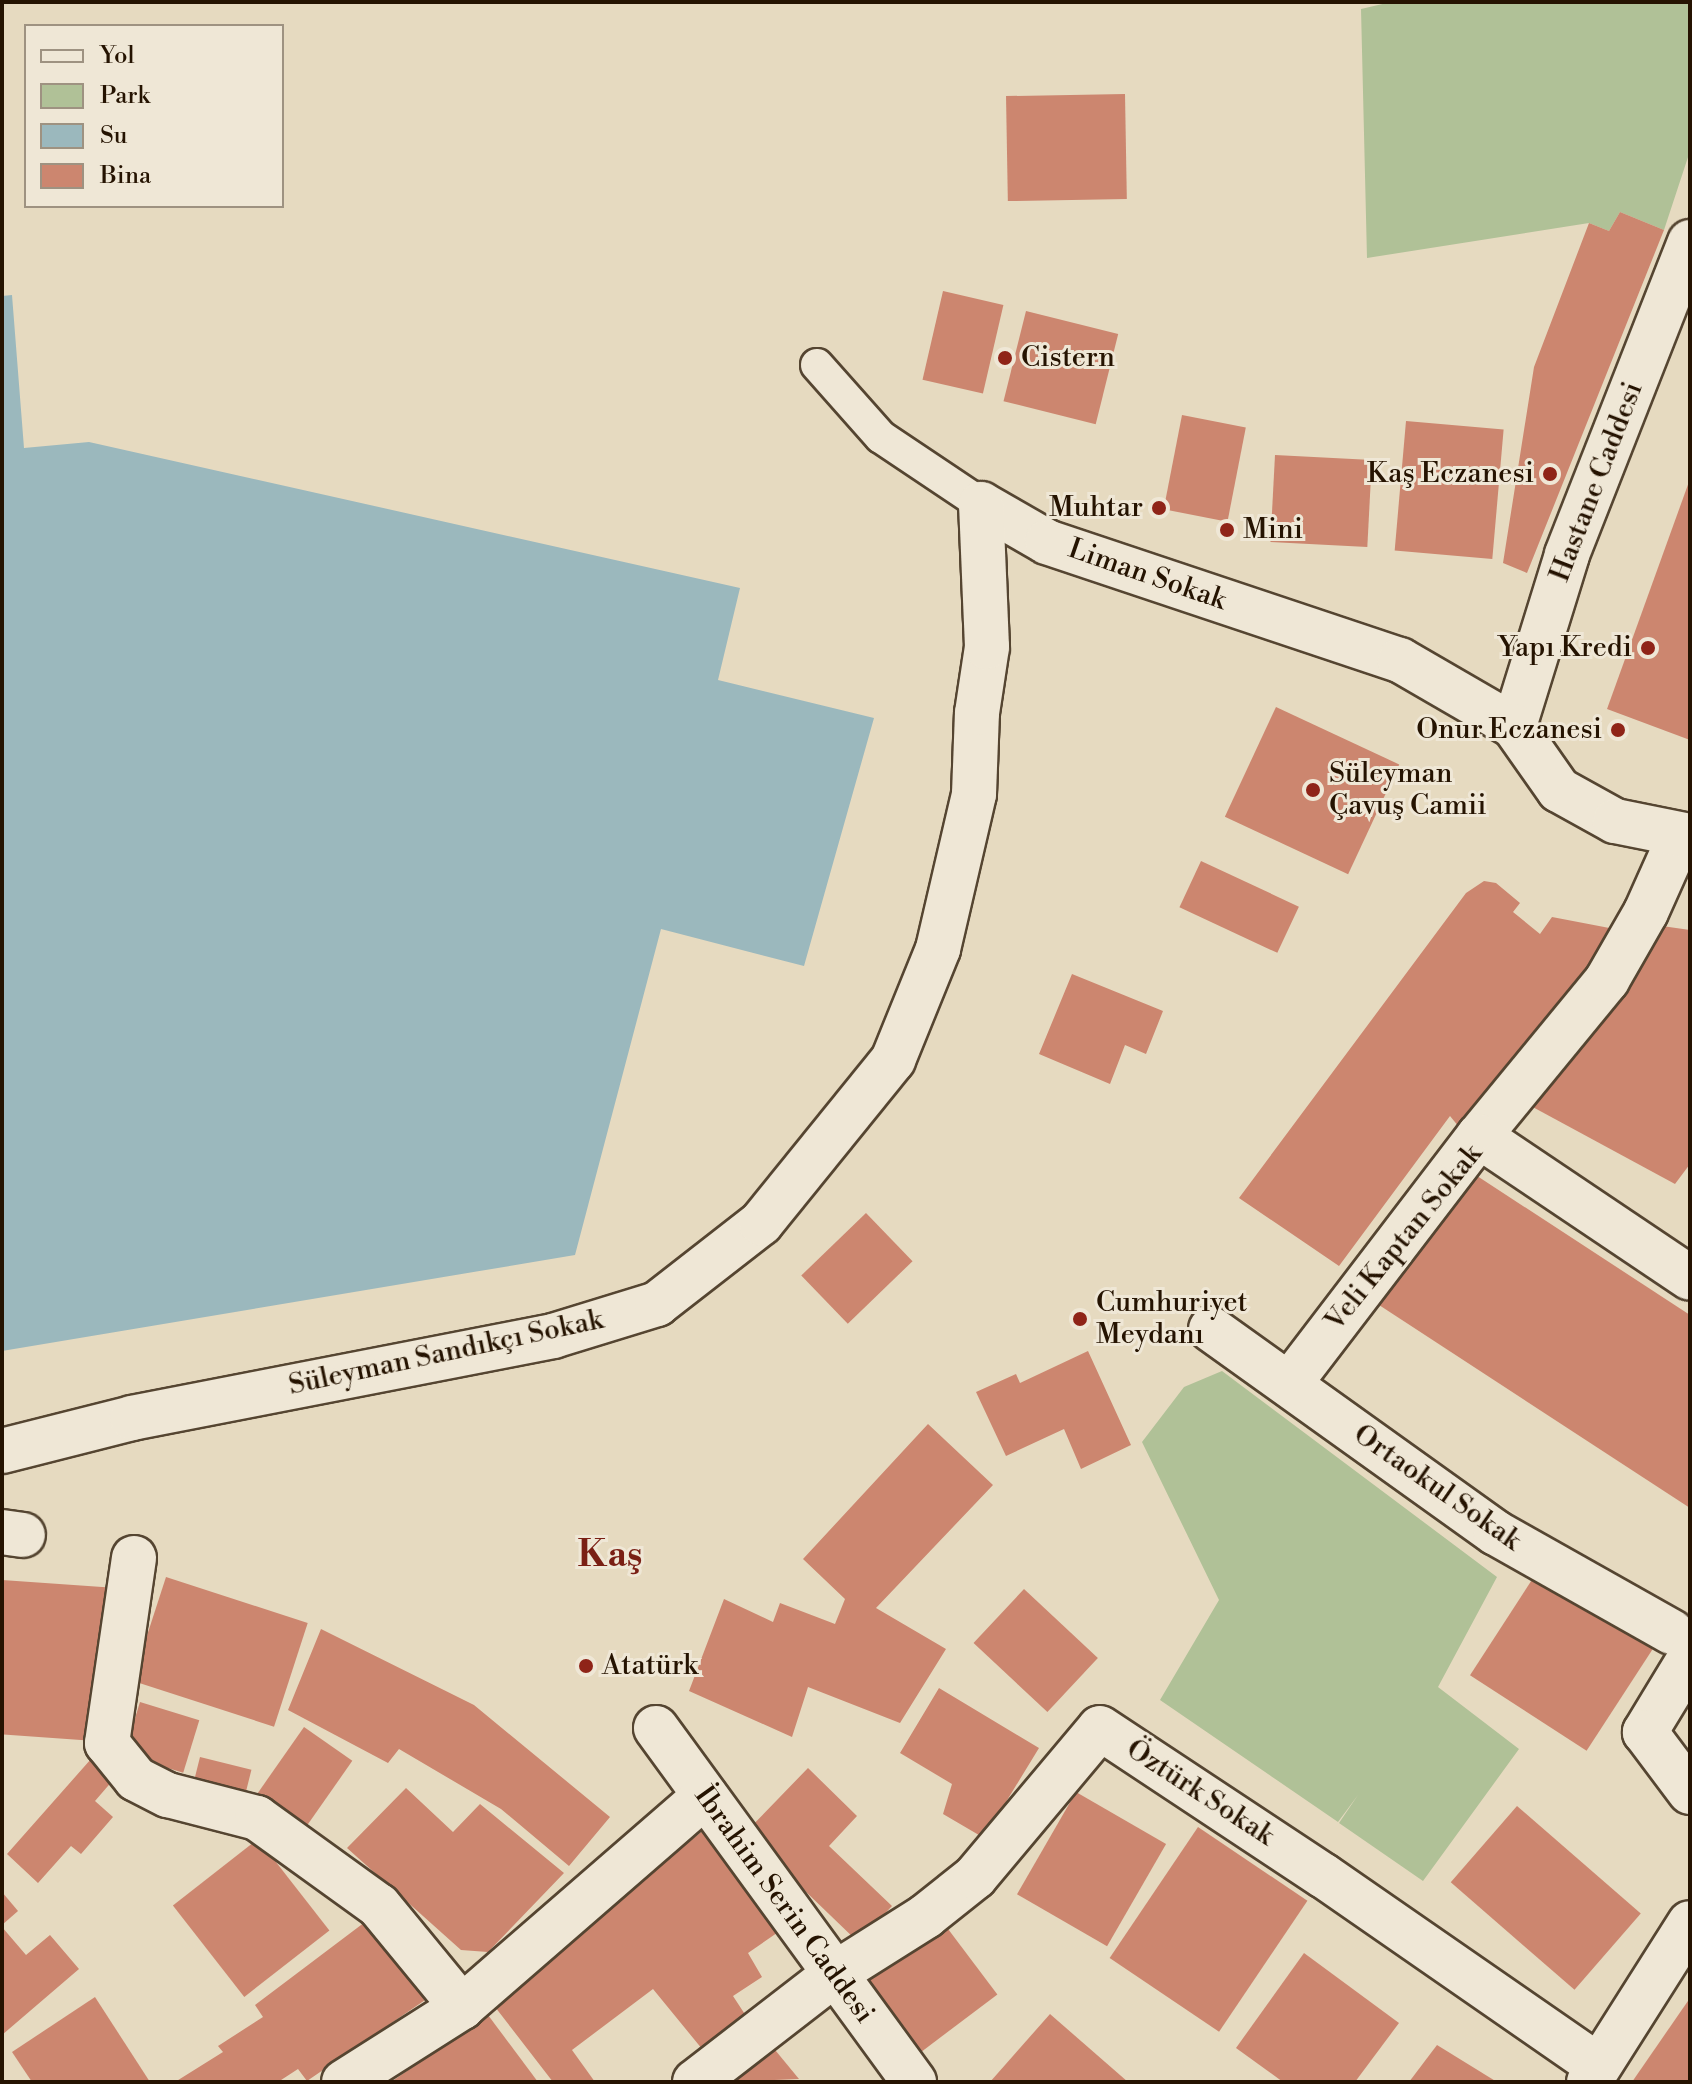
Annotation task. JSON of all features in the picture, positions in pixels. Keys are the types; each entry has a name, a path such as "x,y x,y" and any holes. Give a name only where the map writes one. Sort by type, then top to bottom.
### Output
{"street":[{"name":"Hastane Caddesi","path":"1514,726 1567,555 1690,242"},
{"name":"Liman Sokak","path":"981,504 1047,542 1400,660 1514,726"},
{"name":"Süleyman Sandıkçı Sokak","path":"2,1451 132,1418 553,1336 657,1304 761,1223 893,1060 938,949 974,794 977,713 987,647 981,504"},
{"path":"1479,1136 1607,980 1685,836 1615,821 1559,790 1514,726"},
{"name":"Veli Kaptan Sokak","path":"1290,1383 1479,1136 1690,1278"},
{"name":"Ortaokul Sokak","path":"1211,1329 1496,1533 1681,1645"},
{"path":"134,1558 107,1743 136,1779 168,1795 257,1818 379,1906 462,2007"},
{"path":"1681,1645 1645,1732 1690,1792"},
{"name":"İbrahim Serin Caddesi","path":"656,1728 914,2082"},
{"name":"Öztürk Sokak","path":"836,1973 926,1916 975,1877 1100,1728 1324,1876 1594,2074"},
{"path":"344,2082 462,2007 705,1796"},
{"path":"1594,2074 1690,1923"},
{"path":"695,2082 836,1973"}],"lane":[{"name":"Liman Sokak","path":"817,365 881,437 981,504"}],"green space":[{"path":"1391,2 1690,2 1690,151 1664,230 1620,212 1609,231 1589,223 1367,258 1361,9"},
{"path":"1222,1371 1497,1577 1438,1687 1519,1749 1423,1881 1339,1823 1358,1795 1338,1822 1160,1700 1219,1600 1142,1442 1184,1387"}],"water":[{"path":"12,295 24,448 89,442 740,588 718,680 874,718 804,966 661,929 575,1255 2,1351 2,296"}],"building":[{"path":"1125,94 1127,199 1008,201 1006,96"},
{"path":"1620,212 1664,230 1527,573 1503,563 1534,367 1589,223 1609,231"},
{"path":"943,291 1003,305 983,394 923,380"},
{"path":"1026,311 1118,334 1096,424 1004,401"},
{"path":"1182,415 1246,427 1227,522 1164,509"},
{"path":"1406,421 1504,430 1492,559 1395,551"},
{"path":"1275,455 1372,460 1367,547 1270,542"},
{"path":"1690,479 1690,740 1607,709"},
{"name":"Süleyman Çavuş Camii","path":"1276,707 1399,764 1348,874 1225,817"},
{"path":"1201,861 1299,907 1277,953 1179,907"},
{"path":"1484,881 1496,883 1520,903 1513,912 1540,934 1552,917 1625,931 1459,1127 1450,1116 1339,1266 1239,1198 1466,893"},
{"path":"1655,925 1690,930 1690,1164 1675,1184 1529,1105"},
{"path":"1072,974 1163,1011 1146,1054 1125,1045 1110,1084 1039,1054"},
{"path":"1468,1170 1690,1315 1690,1508 1379,1305"},
{"path":"866,1213 913,1261 848,1324 801,1276"},
{"path":"1088,1351 1131,1445 1081,1469 1064,1429 1006,1456 976,1392 1016,1374 1020,1383"},
{"path":"928,1424 993,1485 876,1608 946,1649 900,1723 808,1687 792,1737 689,1691 724,1599 773,1622 780,1603 835,1624 845,1599 803,1559"},
{"path":"1537,1572 1654,1648 1587,1751 1470,1675"},
{"path":"166,1577 308,1623 274,1727 132,1681"},
{"path":"2,1580 106,1587 95,1741 2,1734"},
{"path":"1024,1589 1098,1658 1047,1712 974,1643"},
{"path":"321,1629 474,1705 610,1817 569,1866 501,1809 399,1749 388,1763 288,1710"},
{"path":"939,1688 1039,1748 984,1838 943,1814 952,1784 900,1753"},
{"path":"140,1702 199,1720 183,1773 124,1755"},
{"path":"304,1727 352,1761 301,1835 252,1801"},
{"path":"200,1757 251,1770 242,1810 190,1797"},
{"path":"91,1759 114,1779 95,1801 113,1817 81,1854 71,1846 38,1883 7,1854"},
{"path":"808,1768 857,1816 829,1846 892,1906 858,1942 745,1833"},
{"path":"406,1788 453,1832 480,1804 564,1873 488,1952 461,1950 347,1848"},
{"path":"1076,1792 1166,1844 1107,1946 1017,1894"},
{"path":"1517,1806 1641,1914 1575,1990 1451,1882"},
{"path":"711,1824 787,1926 748,1953 762,1977 733,1996 750,2022 707,2055 653,1989 572,2050 595,2082 553,2082 492,2003"},
{"path":"1198,1827 1307,1901 1219,2032 1110,1958"},
{"path":"258,1839 329,1930 244,1997 173,1905"},
{"path":"2,1892 18,1911 2,1925"},
{"path":"939,1917 997,1994 918,2055 859,1977"},
{"path":"369,1919 428,1998 307,2081 298,2069 278,2082 175,2082 223,2052 218,2046 263,2017 255,2005"},
{"path":"2,1927 26,1955 50,1935 79,1969 2,2035"},
{"path":"1304,1953 1399,2023 1355,2082 1283,2082 1236,2048"},
{"path":"95,1997 150,2082 32,2082 12,2052"},
{"path":"1690,1998 1690,2082 1632,2082"},
{"path":"1050,2014 1128,2082 990,2082"},
{"path":"488,2015 538,2082 391,2082"},
{"path":"771,2045 799,2079 726,2082"},
{"path":"1437,2045 1497,2082 1409,2082"}],"place":[{"name":"Cistern","path":"1005,358"},
{"name":"Kaş Eczanesi","path":"1550,474"},
{"name":"Muhtar","path":"1159,508"},
{"name":"Mini","path":"1227,530"},
{"name":"Yapı Kredi","path":"1648,648"},
{"name":"Onur Eczanesi","path":"1618,730"},
{"name":"Süleyman Çavuş Camii","path":"1313,790"},
{"name":"Cumhuriyet Meydanı","path":"1080,1319"},
{"name":"Atatürk","path":"586,1666"}],"district":[{"name":"Kaş","path":"610,1556"}]}
